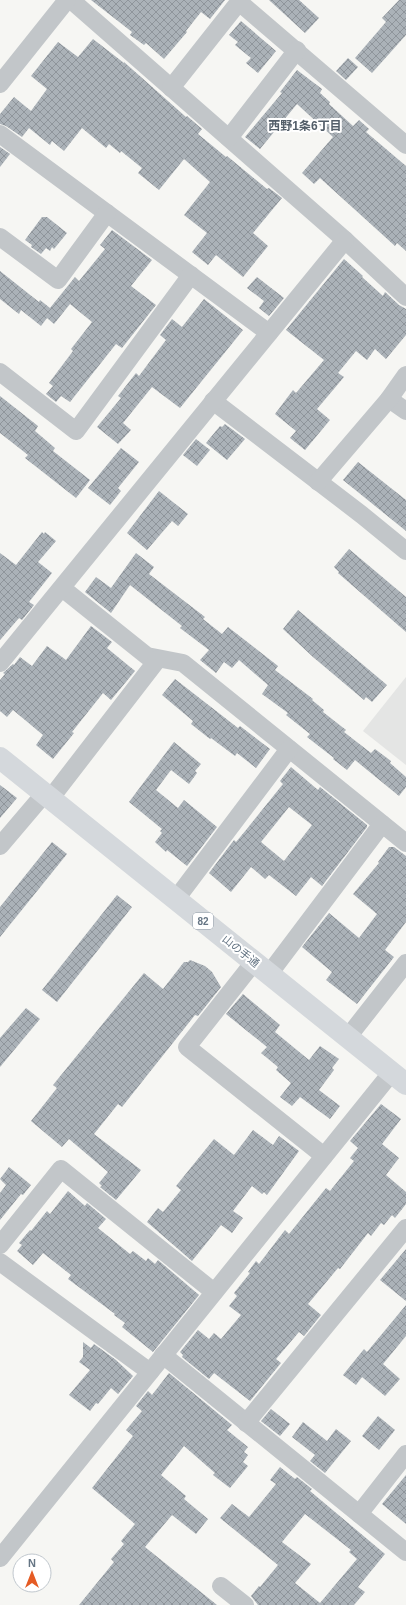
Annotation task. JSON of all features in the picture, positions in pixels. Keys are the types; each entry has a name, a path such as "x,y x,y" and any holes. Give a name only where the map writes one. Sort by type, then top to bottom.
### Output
{"main road":[{"name":"山の手通","path":"0,758 399,1078"}],"street":[{"path":"0,84 67,0"},
{"path":"71,0 345,240 406,298"},
{"path":"171,88 239,2 297,50 406,145"},
{"path":"229,138 297,50"},
{"path":"0,134 269,333"},
{"path":"0,237 58,280 107,213"},
{"path":"0,663 345,240"},
{"path":"0,372 76,431 191,275"},
{"path":"318,482 389,399 406,375"},
{"path":"389,399 406,411"},
{"path":"213,401 406,551"},
{"path":"62,588 147,656 183,663 406,844"},
{"path":"0,846 27,812 47,796 158,658"},
{"path":"176,899 289,749"},
{"path":"324,1156 187,1047 262,968 382,824"},
{"path":"348,1037 406,963"},
{"path":"0,1558 324,1156 399,1078"},
{"path":"0,1245 61,1169 214,1292"},
{"path":"246,1423 406,1228"},
{"path":"0,1262 150,1372"},
{"path":"163,1355 406,1552"},
{"path":"359,1514 406,1454"},
{"path":"221,1586 245,1605"}],"shaded area":[{"path":"406,677 406,765 363,731"}],"building":[{"path":"91,0 225,0 210,19 201,12 186,31 187,32 164,59 146,43 144,45 130,35 132,32"},
{"path":"269,0 299,0 319,18 305,33"},
{"path":"399,0 406,0 406,35 372,73 355,58 386,22 382,18"},
{"path":"241,21 276,51 258,73 246,63 251,58 235,45 238,42 229,35"},
{"path":"93,39 124,62 186,117 187,116 202,129 198,134 267,189 269,188 282,198 253,233 268,246 243,277 216,255 208,265 192,252 207,233 184,215 210,182 184,159 159,190 138,173 142,168 121,151 120,153 109,144 106,148 82,128 64,151 52,141 50,145 29,128 22,137 6,126 0,124 0,114 14,97 31,111 47,89 31,76 58,42 78,57"},
{"path":"348,58 358,67 346,80 336,71"},
{"path":"297,70 322,89 320,93 330,102 329,104 353,126 359,120 369,129 366,132 406,166 406,251 397,243 395,246 320,178 314,184 302,173 333,137 297,104 260,149 245,137 282,93 280,92"},
{"path":"0,147 10,154 0,167"},
{"path":"42,217 47,217 67,233 54,249 52,247 50,251 46,248 41,254 31,247 32,245 25,240"},
{"path":"112,230 152,260 131,286 156,305 122,348 116,344 70,402 61,396 56,402 46,394 53,386 49,383 73,351 71,349 92,322 70,304 54,324 47,318 41,326 21,310 19,314 0,299 0,271 39,302 40,300 50,308 75,277 79,281 105,249 100,245"},
{"path":"344,259 383,296 385,292 399,305 406,309 406,335 386,359 375,349 367,360 356,351 338,373 344,377 317,409 330,420 305,450 290,438 296,431 275,414 293,390 296,393 324,360 286,330"},
{"path":"257,277 284,298 269,316 259,308 264,301 247,288"},
{"path":"204,299 243,330 180,408 152,387 123,423 131,430 118,444 97,427 121,398 118,396 136,373 139,376 166,340 160,335 172,319 182,327"},
{"path":"0,396 38,426 35,431 55,448 53,451 90,480 76,498 25,458 28,455 0,433"},
{"path":"225,424 245,439 227,460 206,443 220,426 222,427"},
{"path":"196,439 210,450 197,466 183,455"},
{"path":"121,448 139,462 118,488 121,491 110,505 88,488"},
{"path":"358,462 406,500 406,531 343,480"},
{"path":"159,491 188,514 178,526 172,521 147,550 127,533"},
{"path":"42,532 44,534 45,532 56,541 38,562 52,573 29,602 34,605 22,620 19,618 0,640 0,553 16,565"},
{"path":"349,549 406,597 406,632 338,573 339,572 334,567"},
{"path":"136,553 154,567 149,574 205,617 203,619 222,634 228,627 278,666 275,670 313,699 312,700 324,710 323,712 346,730 344,732 371,753 375,749 391,761 390,763 406,777 406,787 399,796 355,760 347,770 307,737 310,734 286,715 288,713 262,694 268,685 239,660 232,668 224,662 216,673 200,660 209,650 180,628 182,626 130,585 111,613 85,592 96,577 111,588"},
{"path":"298,610 387,685 372,702 366,697 364,700 313,657 283,629"},
{"path":"91,626 112,642 107,648 135,671 111,700 103,693 53,759 36,745 43,735 13,710 7,717 0,711 0,680 5,674 3,673 13,664 14,665 20,657 32,666 47,646 66,660"},
{"path":"175,679 238,728 240,726 270,749 256,768 237,753 235,756 211,738 210,739 191,724 193,721 162,695"},
{"path":"174,742 201,764 195,771 197,773 189,784 171,770 156,790 178,808 184,800 217,827 187,866 167,850 166,852 155,842 162,833 160,831 162,829 129,802"},
{"path":"291,767 318,790 320,787 367,825 367,827 322,886 311,877 296,896 269,875 265,879 251,867 231,892 209,873 234,840 236,842 283,784 280,781","holes":["289,807 312,825 284,861 261,842"]},
{"path":"0,785 17,798 0,818"},
{"path":"52,842 67,854 0,937 0,907"},
{"path":"389,847 394,847 406,856 406,922 385,950 394,957 357,1004 326,980 332,972 302,947 329,913 359,938 377,914 353,894 379,863 378,862"},
{"path":"117,895 132,907 57,1002 42,990"},
{"path":"190,960 205,966 212,972 221,987 198,1016 195,1015 122,1107 118,1104 94,1134 141,1170 116,1200 100,1187 102,1186 99,1183 108,1172 69,1139 62,1147 31,1121 57,1088 53,1085 144,973 163,989 184,962 188,962"},
{"path":"243,994 280,1025 275,1032 309,1060 320,1046 339,1059 332,1068 334,1070 319,1090 340,1106 330,1119 300,1097 292,1106 280,1097 291,1083 276,1070 278,1067 261,1053 267,1047 226,1014"},
{"path":"26,1008 40,1019 0,1067 0,1038"},
{"path":"381,1104 401,1119 382,1144 399,1158 386,1175 406,1192 406,1204 395,1218 392,1215 384,1225 381,1223 371,1236 368,1233 340,1269 338,1268 308,1304 321,1315 304,1336 299,1332 276,1359 281,1363 250,1401 214,1373 209,1379 182,1357 183,1355 180,1352 198,1330 209,1339 214,1333 221,1339 241,1315 229,1306 237,1296 234,1293 250,1273 248,1272 256,1261 259,1264 285,1230 289,1234 326,1188 330,1191 354,1161 350,1158 358,1148 350,1141"},
{"path":"253,1130 273,1145 279,1136 299,1151 267,1195 264,1192 262,1194 252,1186 233,1211 243,1218 232,1233 221,1225 192,1261 147,1222 158,1208 163,1212 181,1190 176,1186 214,1139 234,1155"},
{"path":"9,1167 31,1185 23,1195 21,1194 0,1220 0,1193 6,1185 0,1179"},
{"path":"68,1191 85,1206 87,1203 106,1219 98,1228 130,1254 133,1251 146,1261 148,1258 155,1264 158,1260 199,1295 153,1352 122,1327 125,1323 114,1315 115,1314 68,1279 71,1275 43,1253 33,1265 17,1251 22,1245 19,1243 30,1230 31,1231 47,1211 50,1214"},
{"path":"406,1249 406,1301 380,1280"},
{"path":"406,1305 406,1336 383,1364 400,1379 385,1396 362,1377 356,1385 343,1375 364,1349 367,1352"},
{"path":"83,1342 91,1348 94,1344 116,1360 133,1376 118,1394 111,1388 90,1411 69,1395 90,1370 79,1362 83,1357"},
{"path":"169,1373 232,1425 227,1430 248,1447 244,1452 248,1455 243,1462 248,1466 230,1488 213,1475 215,1473 184,1446 161,1475 186,1496 184,1499 208,1519 196,1534 172,1515 145,1547 217,1605 79,1605 114,1562 111,1559 124,1544 121,1541 135,1524 92,1488 133,1436 126,1430 142,1411 136,1406 148,1391 152,1395"},
{"path":"271,1409 290,1424 280,1436 261,1421"},
{"path":"378,1416 395,1430 379,1450 362,1436"},
{"path":"303,1422 327,1441 336,1429 351,1441 325,1473 310,1461 315,1455 292,1437"},
{"path":"280,1467 295,1479 297,1477 312,1489 310,1491 385,1554 358,1587 365,1592 354,1605 258,1605 251,1596 278,1565 220,1518 232,1504 249,1517 276,1484 270,1480","holes":["305,1514 351,1550 349,1552 357,1559 320,1603 295,1583 311,1564 282,1542"]},
{"path":"406,1475 406,1524 382,1504"}],"district":[{"name":"西野1条6丁目","path":"305,126"}]}
